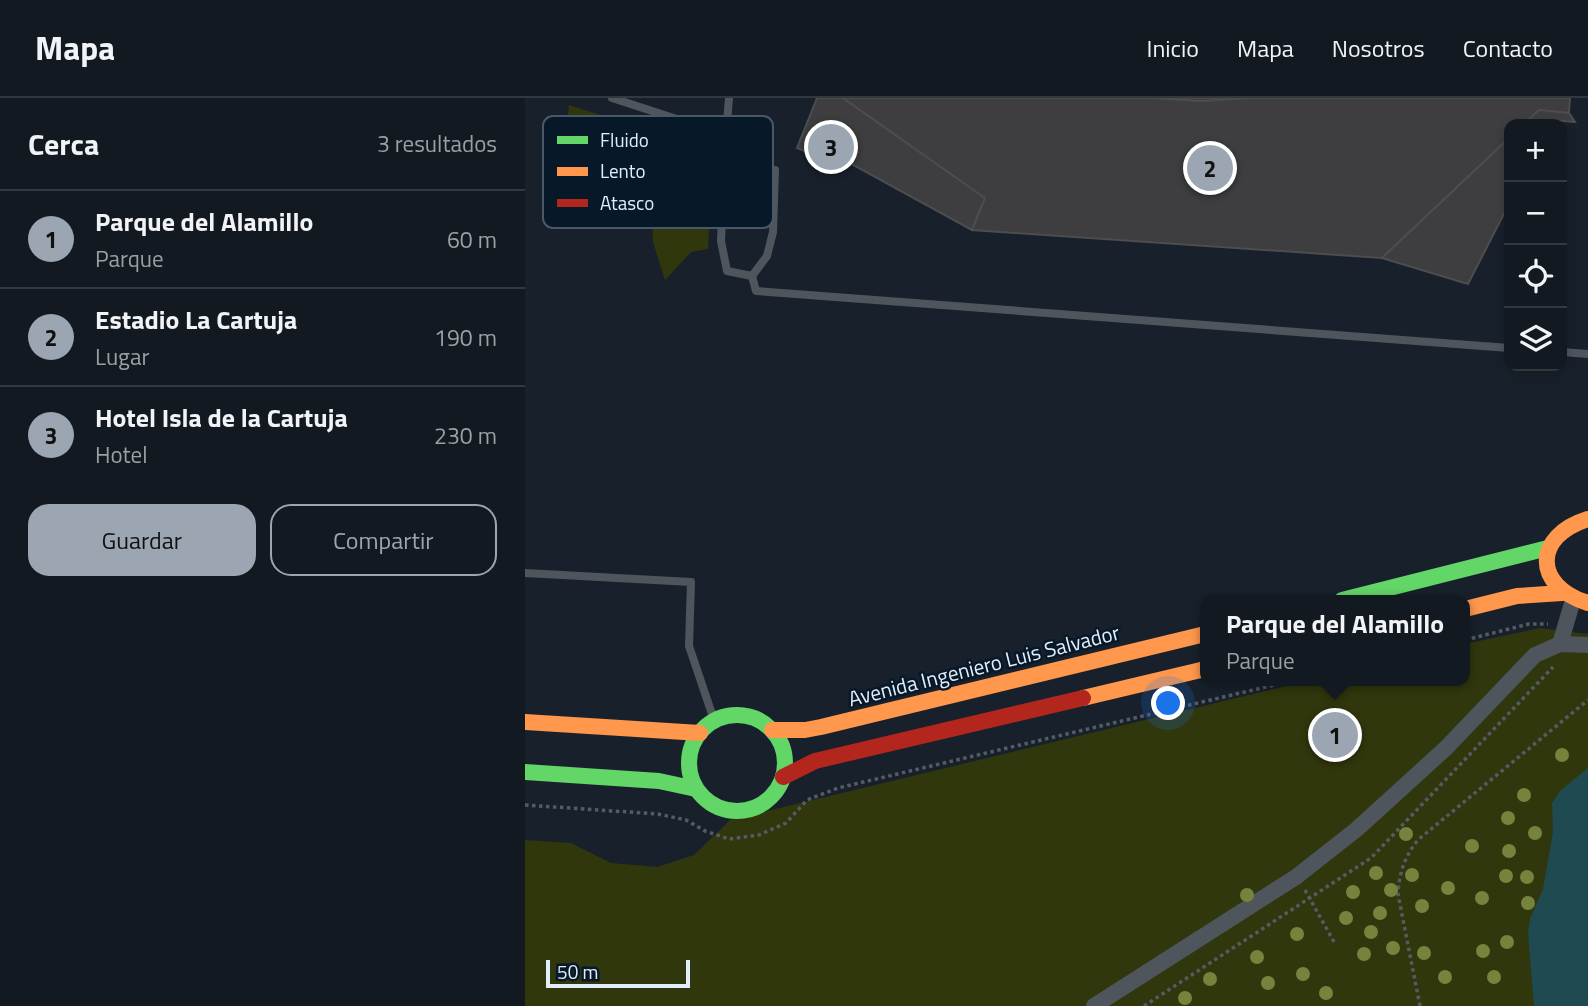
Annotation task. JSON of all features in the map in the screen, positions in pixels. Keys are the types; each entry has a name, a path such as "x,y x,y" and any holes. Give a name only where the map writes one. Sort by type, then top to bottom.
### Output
{"street":[{"path":"1574,599 1553,584 1548,573 1548,548 1564,527 1575,521 1588,519"},
{"path":"1362,595 1548,548"},
{"path":"1470,608 1517,596 1574,599"},
{"path":"1560,644 1574,599"},
{"name":"Avenida Ingeniero Luis Salvador","path":"772,730 821,727 1200,635"},
{"path":"1094,1006 1296,877 1357,830 1436,757 1535,655 1560,644 1588,646"},
{"path":"783,777 815,761 1200,671"},
{"path":"729,715 745,715 760,720 772,730 781,744 785,760 783,777 776,791 765,802 744,810 720,808 707,801 697,789 689,760 692,746 700,733 714,720 729,715"},
{"path":"525,722 700,733"},
{"path":"525,772 659,781 697,789"}],"lane":[{"path":"612,98 667,116"},
{"path":"728,116 729,98"},
{"path":"752,276 767,256 773,232 775,170"},
{"path":"722,228 721,242 727,271 752,276"},
{"path":"752,276 756,291 1504,348"},
{"path":"1567,352 1588,354"},
{"path":"525,573 691,582 689,646 714,720"}],"path":[{"path":"1470,639 1529,624 1566,627"},
{"path":"525,804 658,814 686,820 705,831 729,839 759,835 786,823 807,800 838,788 1270,686"},
{"path":"1420,1006 1398,894 1399,879 1410,850 1419,839 1588,700"},
{"path":"1296,877 1334,942"}],"green space":[{"path":"569,105 603,116 568,116"},
{"path":"653,228 709,228 708,249 691,252 665,280 653,242"},
{"path":"1540,628 1588,634 1588,1006 525,1006 525,840 571,843 611,863 657,867 694,855 730,820 1286,686 1470,686 1470,643"}],"water":[{"path":"1588,768 1588,1006 1534,1006 1528,933 1530,919 1543,889 1553,832 1552,803 1561,790"}],"building":[{"path":"817,98 843,98 985,198 972,230 828,151 823,159 797,148"},
{"path":"843,98 1155,98 1201,101 1247,98 1570,98 1569,113 1539,110 1529,119 1504,119 1504,143 1382,258 972,230 985,198"},
{"path":"1155,98 1247,98 1201,101"},
{"path":"1539,110 1569,113 1575,122 1567,121 1567,119 1529,119"},
{"path":"1504,143 1504,214 1468,284 1382,258"}],"traffic: fast":[{"path":"1362,595 1548,548"},
{"path":"737,715 755,719 771,729 781,745 785,763 781,781 771,797 755,807 737,811 719,807 703,797 693,781 689,763 693,745 703,729 719,719 737,715"},
{"path":"525,772 659,781 696,789"}],"traffic: slow":[{"path":"1588,519 1570,527 1557,537 1549,549 1547,561 1549,573 1557,585 1570,595 1588,603"},
{"path":"1470,608 1517,596 1562,593"},
{"path":"772,730 821,727 1200,635"},
{"path":"1083,698 1200,670"},
{"path":"525,722 700,733"}],"traffic: jam":[{"path":"783,777 815,761 1083,698"}],"place":[{"name":"Hotel Isla de la Cartuja","path":"831,147"},
{"name":"Estadio La Cartuja","path":"1210,168"},
{"name":"Parque del Alamillo","path":"1335,735"}]}
